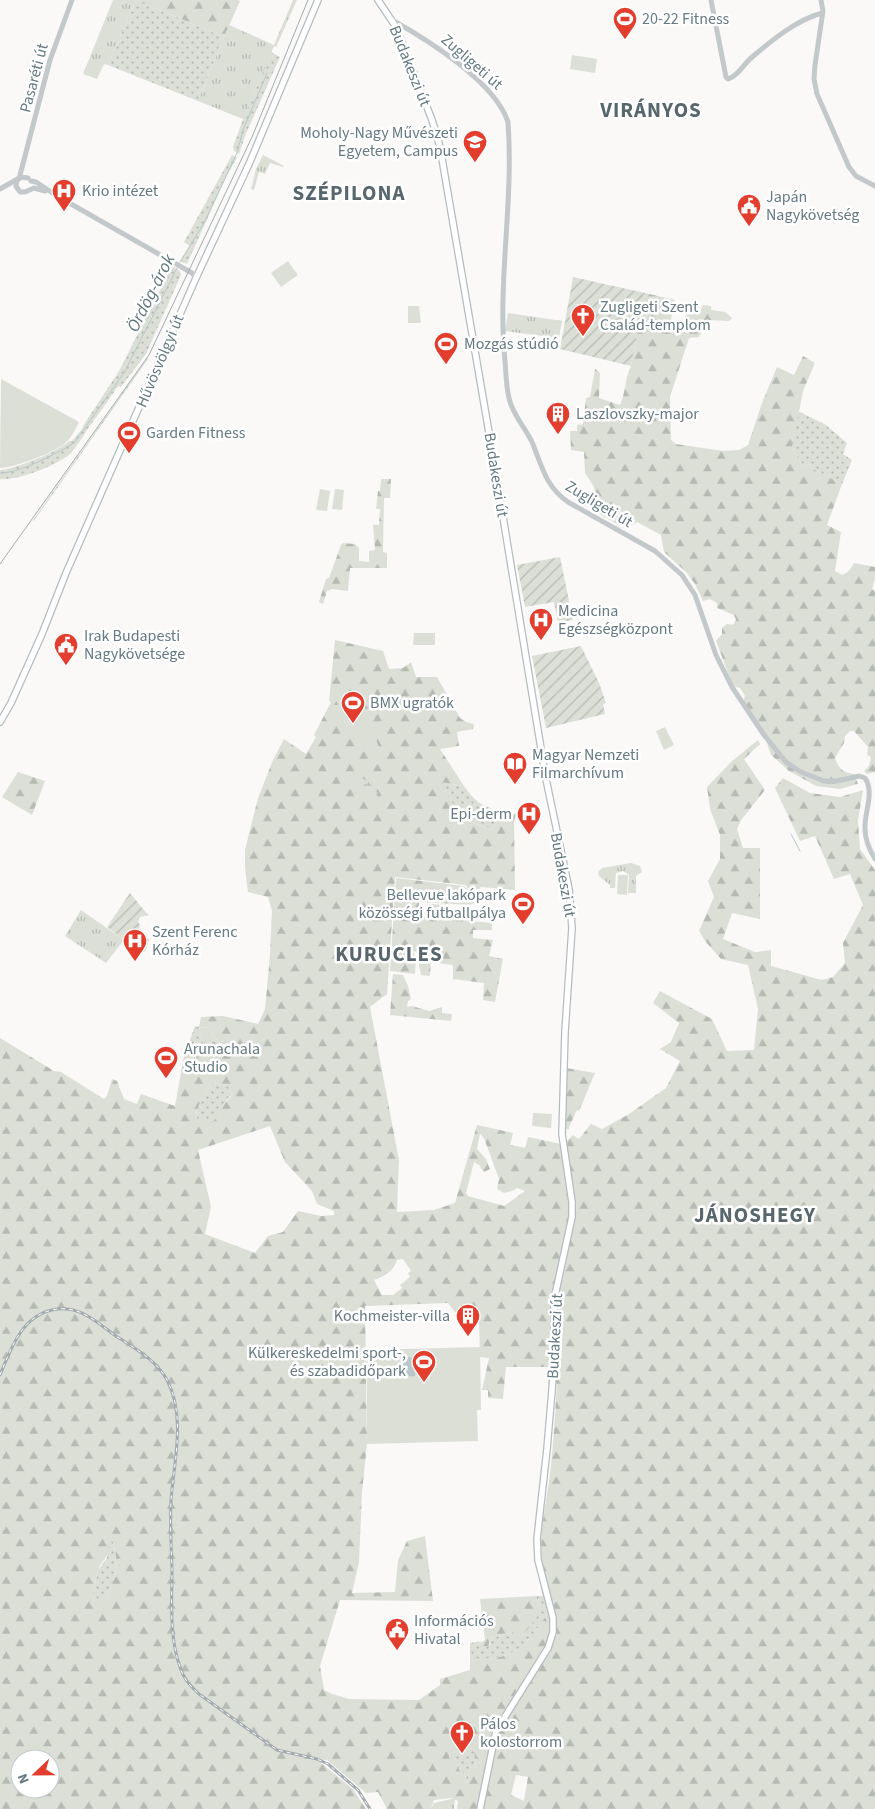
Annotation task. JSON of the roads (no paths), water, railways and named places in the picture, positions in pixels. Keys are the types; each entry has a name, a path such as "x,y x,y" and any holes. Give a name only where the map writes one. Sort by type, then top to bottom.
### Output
{"main road":[{"name":"Hűvösvölgyi út","path":"0,722 11,703 38,642 66,573 250,160 318,0"},
{"name":"Budakeszi út","path":"378,0 392,20 400,37 432,120 440,147 546,779 571,903 572,934 565,1032 562,1134 572,1212 554,1300 554,1375 537,1539 538,1560 554,1624 548,1648 496,1731 480,1809"}],"street":[{"name":"Pasaréti út","path":"18,180 24,164 50,60 72,0"},
{"path":"712,0 726,77 730,79 734,77 750,58 790,27 822,13"},
{"path":"821,0 822,13 814,73 817,94 849,167 856,176 875,186"},
{"name":"Zugligeti út","path":"392,20 445,52 496,99 504,111 508,122 508,190 502,330 508,393 510,403 528,435 549,485 555,493 568,502 655,551 682,575 695,595 716,655 732,687 764,735 786,762 801,772 824,781 837,781 859,776 864,778 870,791 865,831 868,846 875,859"},
{"path":"400,37 402,33 410,30"},
{"name":"Pasaréti út","path":"24,164 24,172 29,180"},
{"path":"0,190 23,177 36,182 57,196 192,273 196,278"},
{"path":"17,188 18,180"},
{"path":"29,180 30,189"},
{"path":"0,190 17,188 23,192 40,188 57,196"}],"waterway":[{"name":"Ördög-árok","path":"180,262 204,223 237,153 243,130 267,73"},
{"name":"Ördög-árok","path":"0,473 27,467 74,443 124,373 177,268"},
{"path":"791,834 800,851"}],"tram line":[{"path":"0,564 149,355 252,137 308,0"}],"railway":[{"path":"0,1375 18,1335 32,1319 52,1310 61,1309 77,1311 92,1319 143,1354 157,1366 167,1380 173,1394 176,1409 177,1439 171,1500 172,1618 176,1655 181,1671 190,1685 199,1694 277,1750 317,1759 328,1764 358,1790 370,1809"}],"place":[{"name":"20-22 Fitness","path":"625,40"},
{"name":"Moholy-Nagy Művészeti Egyetem, Campus","path":"475,163"},
{"name":"Krio intézet","path":"64,212"},
{"name":"Japán Nagykövetség","path":"749,227"},
{"name":"Zugligeti Szent Család-templom","path":"583,337"},
{"name":"Mozgás stúdió","path":"446,365"},
{"name":"Laszlovszky-major","path":"558,435"},
{"name":"Garden Fitness","path":"129,454"},
{"name":"Medicina Egészségközpont","path":"541,641"},
{"name":"Irak Budapesti Nagykövetsége","path":"66,666"},
{"name":"BMX ugratók","path":"353,724"},
{"name":"Magyar Nemzeti Filmarchívum","path":"515,785"},
{"name":"Epi-derm","path":"529,835"},
{"name":"Bellevue lakópark közösségi futballpálya","path":"523,925"},
{"name":"Szent Ferenc Kórház","path":"135,962"},
{"name":"Arunachala Studio","path":"166,1079"},
{"name":"Kochmeister-villa","path":"468,1337"},
{"name":"Külkereskedelmi sport-, és szabadidőpark","path":"424,1383"},
{"name":"Információs Hivatal","path":"397,1651"},
{"name":"Pálos kolostorrom","path":"462,1754"}],"district":[{"name":"VIRÁNYOS","path":"651,110"},
{"name":"SZÉPILONA","path":"349,193"},
{"name":"KURUCLES","path":"389,954"},
{"name":"JÁNOSHEGY","path":"755,1215"}]}
